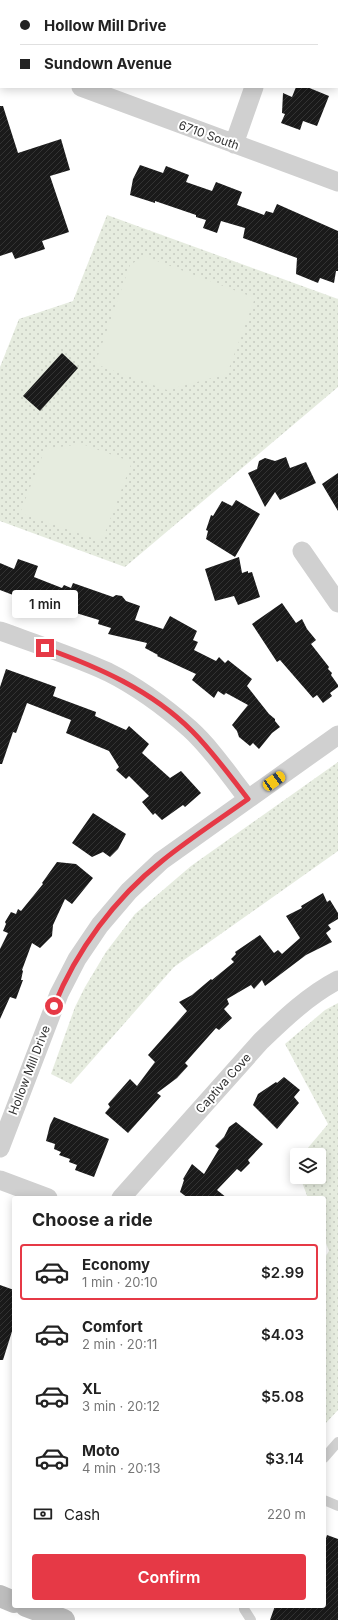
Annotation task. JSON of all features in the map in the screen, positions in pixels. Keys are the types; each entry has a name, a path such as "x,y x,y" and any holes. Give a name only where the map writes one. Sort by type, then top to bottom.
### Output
{"main road":[{"path":"0,1596 12,1601"},
{"path":"31,1608 64,1620"}],"street":[{"name":"6710 South","path":"84,88 338,182"},
{"path":"234,144 254,88"},
{"path":"302,551 338,603"},
{"path":"0,631 108,672 138,689 165,708 191,730 214,755 248,799"},
{"name":"Hollow Mill Drive","path":"0,1148 58,994 77,959 100,925 128,891 161,861 338,735"},
{"name":"Captiva Cove","path":"123,1196 136,1179 267,1036 284,1019 309,999 338,980"},
{"path":"0,1180 43,1196"}],"lane":[{"path":"326,1456 337,1444"},
{"path":"326,1501 338,1506"},
{"path":"244,1608 251,1620"}],"shaded area":[{"path":"107,215 338,299 338,387 125,567 0,521 0,367 19,319 73,301"},
{"path":"144,256 255,298 227,374 167,390 95,364 130,265"},
{"path":"82,444 132,462 103,538 98,540 20,513 45,449"},
{"path":"338,762 338,851 174,967 71,1084 51,1074 75,1007 85,987 106,952 135,914 191,866"},
{"path":"338,1003 338,1410 326,1423 326,1256 329,1251 326,1243 326,1196 307,1196 303,1184 326,1184 326,1148 308,1148 328,1124 285,1044 325,1010"}],"building":[{"path":"296,88 309,88 329,96 317,126 303,121 300,130 281,123 285,114 282,113 283,93 292,97"},
{"path":"0,106 3,106 18,153 61,139 70,170 50,176 69,232 42,241 45,249 15,259 12,252 0,256"},
{"path":"140,165 163,173 166,166 189,175 186,182 212,191 216,182 242,192 237,205 264,215 266,211 273,213 277,204 338,231 338,271 336,271 334,283 320,278 318,283 296,274 297,258 243,238 245,228 221,221 217,233 203,228 206,220 196,217 196,215 155,201 155,203 130,195 133,179"},
{"path":"62,353 78,368 40,411 23,396"},
{"path":"286,457 290,468 306,462 316,483 280,500 275,492 265,507 248,473 257,469 259,461 265,458 275,461"},
{"path":"338,473 338,511 322,484"},
{"path":"236,500 260,514 235,557 206,539 208,531 206,530 211,515 213,516 222,501 232,506"},
{"path":"239,557 242,573 248,571 248,573 252,572 260,597 238,605 234,596 215,601 205,569"},
{"path":"18,559 38,566 34,577 62,588 64,585 71,588 73,583 113,597 116,595 122,596 126,601 140,606 135,620 163,629 170,616 197,631 193,640 198,642 194,650 216,661 219,657 225,663 228,660 252,679 247,686 280,727 272,733 259,749 253,743 250,746 239,737 237,731 232,725 248,705 226,693 224,695 218,691 214,698 192,680 196,674 157,656 158,655 145,648 147,643 108,634 111,628 98,624 99,620 76,613 73,618 0,590 0,563 14,569"},
{"path":"282,603 296,623 302,619 307,629 316,640 311,644 329,667 328,669 332,673 331,675 338,685 338,687 330,693 332,696 323,703 317,695 313,698 280,660 277,662 252,624"},
{"path":"6,669 56,687 53,696 96,712 95,716 126,730 129,726 149,744 142,753 170,778 181,771 201,793 185,807 183,805 162,820 155,813 153,815 142,802 149,796 129,776 126,779 116,770 119,767 109,751 66,733 71,720 27,703 16,733 13,732 2,764 0,764 0,687"},
{"path":"93,813 126,834 118,849 110,857 103,852 92,857 72,843"},
{"path":"57,862 76,864 93,878 72,904 65,899 53,925 52,936 40,948 32,943 22,970 21,980 23,980 16,999 10,997 0,1019 0,949 8,933 3,931 6,924 5,922 11,912 16,914 18,909 21,911 43,884 42,883"},
{"path":"323,893 327,902 330,900 338,913 338,919 328,925 331,929 326,933 332,942 306,955 265,986 262,980 254,989 251,985 227,999 229,1004 224,1009 232,1018 219,1030 216,1028 185,1063 188,1066 177,1078 157,1093 161,1096 128,1133 105,1113 110,1107 108,1104 130,1079 137,1086 155,1062 148,1055 187,1011 179,1002 192,995 234,962 231,959 236,954 235,952 260,935 274,953 278,950 282,954 300,938 286,916 302,908 301,906"},
{"path":"284,1077 300,1090 294,1097 299,1103 277,1129 253,1105 258,1094"},
{"path":"54,1117 109,1139 94,1177 75,1170 77,1165 69,1162 70,1159 59,1155 61,1152 54,1149 55,1144 46,1141 50,1125"},
{"path":"236,1122 263,1144 248,1160 250,1163 241,1172 237,1169 217,1190 224,1196 185,1196 180,1192 183,1179 192,1164 204,1174 219,1149 215,1146 224,1137 229,1127"},
{"path":"0,1285 12,1289 12,1331 3,1360 0,1360"},
{"path":"327,1535 338,1539 338,1620 270,1620 274,1608 326,1608"}],"route":[{"path":"45,648 108,672 138,689 165,708 191,730 214,755 248,799 161,861 128,891 100,925 77,959 58,994 54,1006"}]}
